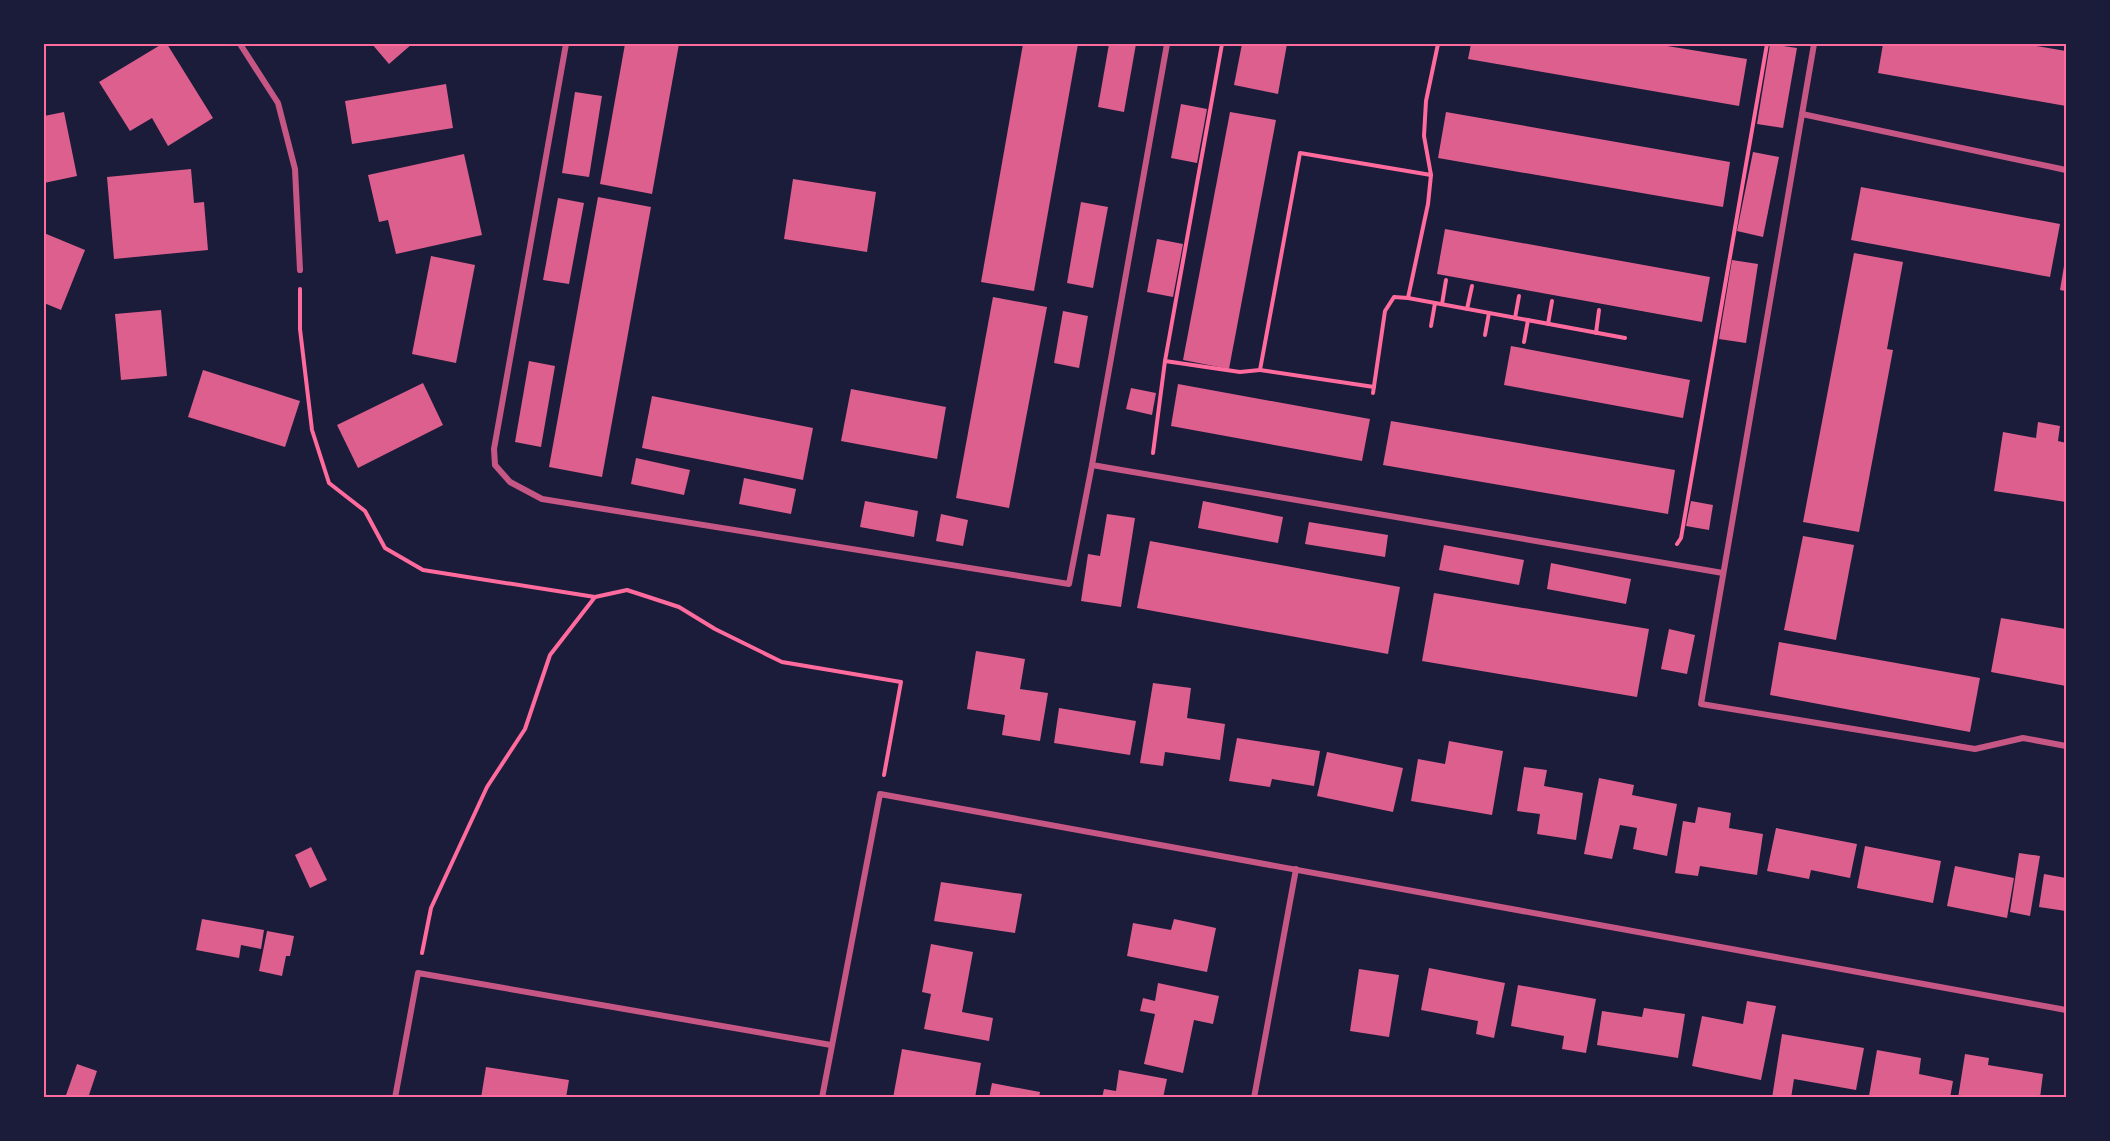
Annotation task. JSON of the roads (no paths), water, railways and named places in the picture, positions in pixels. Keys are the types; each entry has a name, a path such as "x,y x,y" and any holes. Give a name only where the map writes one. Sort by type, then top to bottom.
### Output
{"street":[{"path":"240,44 278,103 294,170 300,270"},
{"path":"566,44 494,449 495,465 510,482 542,499 1069,584 1167,44"},
{"path":"1814,44 1701,704 1975,749 2023,738 2067,746"},
{"path":"1802,114 2067,170"},
{"path":"1092,465 1723,573"},
{"path":"822,1098 880,794 2067,1010"},
{"path":"1254,1098 1296,869"},
{"path":"395,1098 418,973 831,1045"}]}
